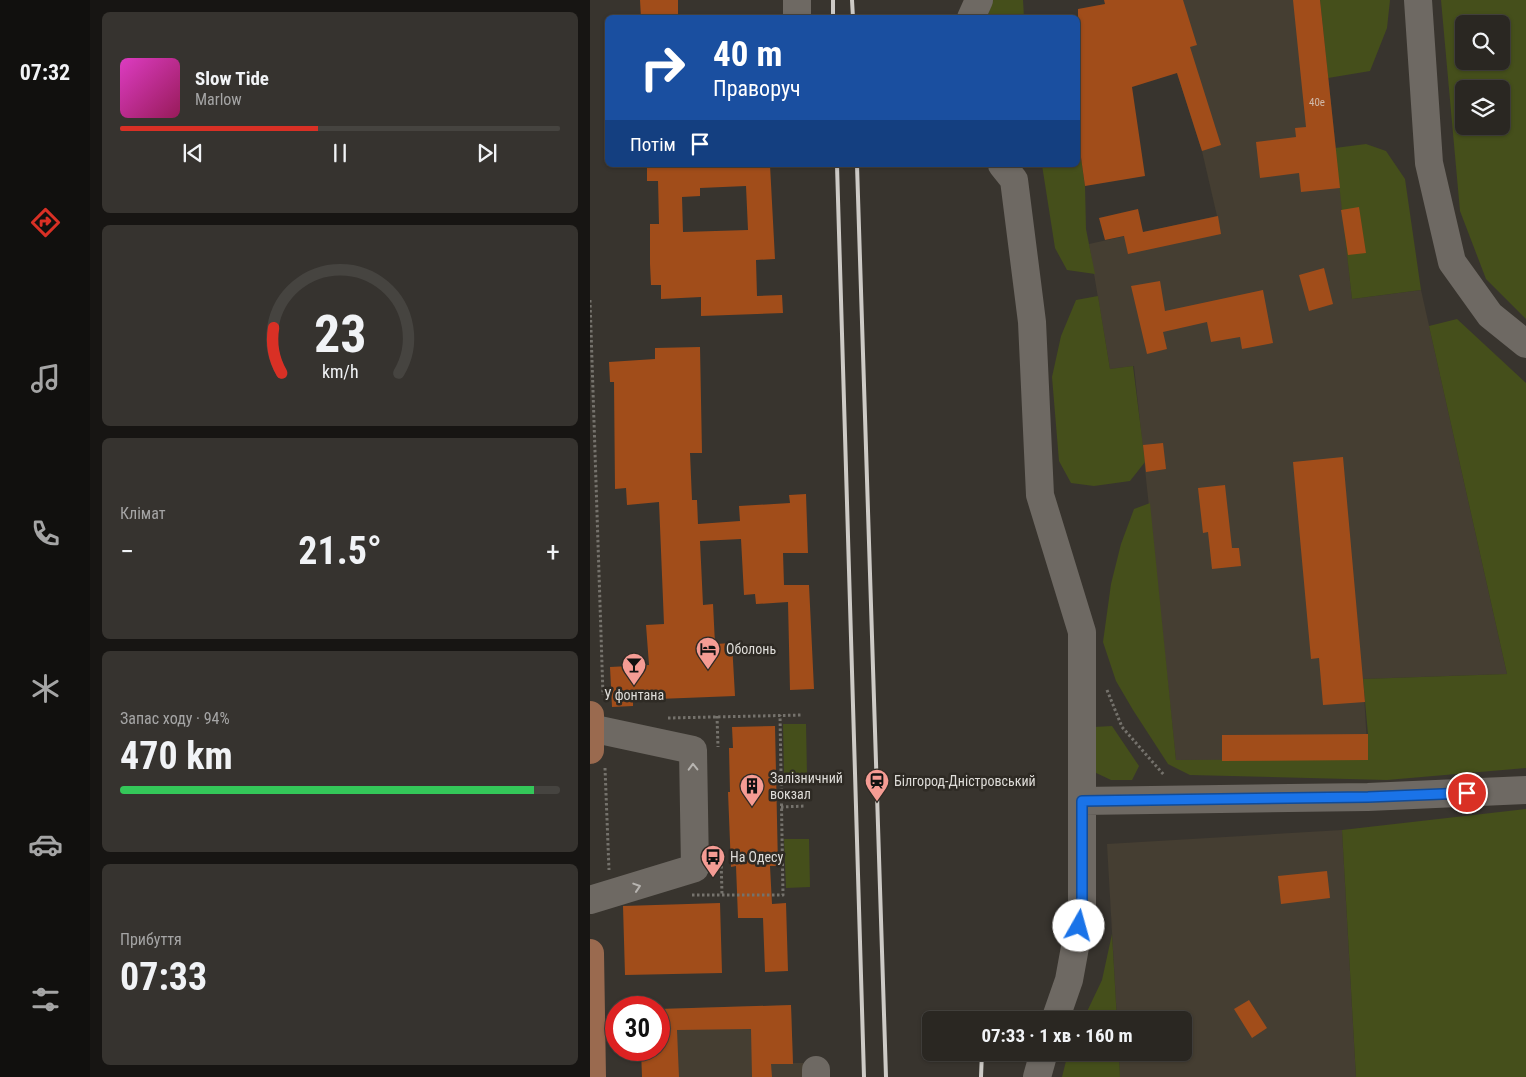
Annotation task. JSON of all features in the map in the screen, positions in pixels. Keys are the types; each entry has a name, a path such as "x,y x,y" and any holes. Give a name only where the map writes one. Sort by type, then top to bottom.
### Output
{"main road":[{"path":"590,952 592,1077"}],"street":[{"path":"797,0 797,15"},
{"path":"972,15 979,0"},
{"path":"1418,0 1429,163 1452,262 1490,316 1526,344"},
{"path":"1004,167 1014,180 1032,322 1040,495 1082,632 1082,909 1069,980 1058,1011"},
{"path":"594,731 693,750 695,868 600,898"},
{"path":"1082,801 1184,798 1368,797 1526,790"},
{"path":"1037,1077 1041,1061"}],"path":[{"path":"590,300 594,731 600,898"},
{"path":"1104,684 1122,727 1184,798"},
{"path":"685,895 783,895 780,715"},
{"path":"659,718 803,715"},
{"path":"782,807 806,806"}],"shaded area":[{"path":"1158,0 1320,0 1352,299 1421,290 1507,674 1363,679 1368,760 1176,760 1134,366 1110,369 1089,244 1217,216 1202,151 1177,73"},
{"path":"1342,830 1356,1077 1120,1077 1119,1061 1192,1061 1192,1011 1116,1011 1107,844"},
{"path":"791,1005 793,1063 810,1063 810,1077 642,1077 652,1061 670,1061 670,1009"}],"green space":[{"path":"993,0 1023,0 1024,15 988,15"},
{"path":"1320,0 1390,0 1387,28 1370,71 1328,78"},
{"path":"1441,0 1526,0 1526,319 1486,279 1460,211"},
{"path":"1366,144 1386,151 1405,179 1421,290 1352,299 1335,148"},
{"path":"1080,150 1085,186 1086,229 1095,274 1067,270 1055,248 1042,167 1080,167"},
{"path":"1098,296 1110,369 1133,366 1145,462 1130,481 1094,486 1071,483 1059,461 1052,377 1061,336 1076,300"},
{"path":"1457,319 1526,383 1526,768 1387,780 1190,775 1168,764 1116,681 1103,642 1111,584 1121,544 1134,509 1150,503 1176,760 1368,759 1368,734 1363,679 1507,674 1429,326"},
{"path":"783,724 806,724 807,775 784,775"},
{"path":"1112,726 1139,766 1132,780 1111,780 1092,771 1094,727"},
{"path":"1526,809 1526,1077 1356,1077 1342,830"},
{"path":"784,839 809,839 810,887 786,888"},
{"path":"1112,934 1116,1011 1087,1011 1102,980"},
{"path":"1066,1061 1119,1061 1120,1077 1062,1077"}],"building":[{"path":"640,0 678,0 678,15 641,15"},
{"path":"1104,0 1183,0 1197,45 1190,47 1221,145 1202,151 1177,73 1132,87 1145,176 1085,186 1080,150 1080,15 1078,15 1078,9 1105,4"},
{"path":"1293,0 1320,0 1340,188 1301,192 1299,173 1260,178 1256,142 1296,137 1295,128 1306,127"},
{"path":"647,167 770,167 775,259 756,260 757,296 782,295 783,313 701,316 701,297 661,299 661,285 651,285 650,264 650,224 659,224 658,181 647,181","holes":["746,186 748,230 683,232 682,197 700,196 700,188"]},
{"path":"1359,207 1366,253 1348,255 1341,210"},
{"path":"1138,209 1143,232 1218,216 1221,234 1128,254 1124,236 1105,240 1099,218"},
{"path":"1324,268 1333,304 1309,311 1299,275"},
{"path":"1160,281 1165,311 1263,290 1273,343 1242,349 1240,337 1211,342 1207,322 1163,332 1167,349 1147,354 1131,286"},
{"path":"700,347 702,453 690,453 692,500 697,500 698,524 740,521 739,506 790,503 789,495 806,494 808,553 783,553 784,585 809,585 814,689 790,690 788,602 756,604 755,594 744,595 741,539 700,541 703,605 713,604 715,644 732,643 735,696 633,700 633,706 612,707 610,667 649,665 646,625 664,624 659,502 627,505 626,488 615,489 614,382 610,382 609,362 655,359 655,348"},
{"path":"1163,443 1166,469 1146,472 1143,445"},
{"path":"1343,457 1365,702 1323,705 1319,658 1311,659 1293,462"},
{"path":"1225,485 1232,548 1239,548 1241,566 1212,569 1208,532 1203,533 1198,488"},
{"name":"Залізничний вокзал","path":"775,726 778,866 770,866 772,904 786,903 788,971 765,972 763,918 738,918 736,866 731,867 728,792 730,792 729,748 733,748 732,727"},
{"path":"1368,734 1368,760 1222,761 1222,735"},
{"path":"1327,871 1330,898 1281,904 1278,876"},
{"path":"720,903 722,973 625,975 623,906"},
{"path":"1249,1000 1267,1028 1252,1038 1234,1009"},
{"path":"791,1005 793,1064 771,1064 772,1077 752,1077 751,1029 677,1030 679,1077 642,1077 641,1061 670,1061 670,1009"}],"railway":[{"path":"833,0 833,15"},
{"path":"852,0 853,15"},
{"path":"837,167 864,1077"},
{"path":"857,167 886,1077"},
{"path":"981,1077 982,1061"}],"place":[{"name":"Оболонь","path":"708,670"},
{"name":"У фонтана","path":"634,686"},
{"name":"Білгород-Дністровський","path":"877,802"},
{"name":"Залізничний вокзал","path":"752,807"},
{"name":"На Одесу","path":"713,878"}],"route":[{"path":"1079,926 1082,909 1082,801 1184,798 1368,797 1467,793"}]}
